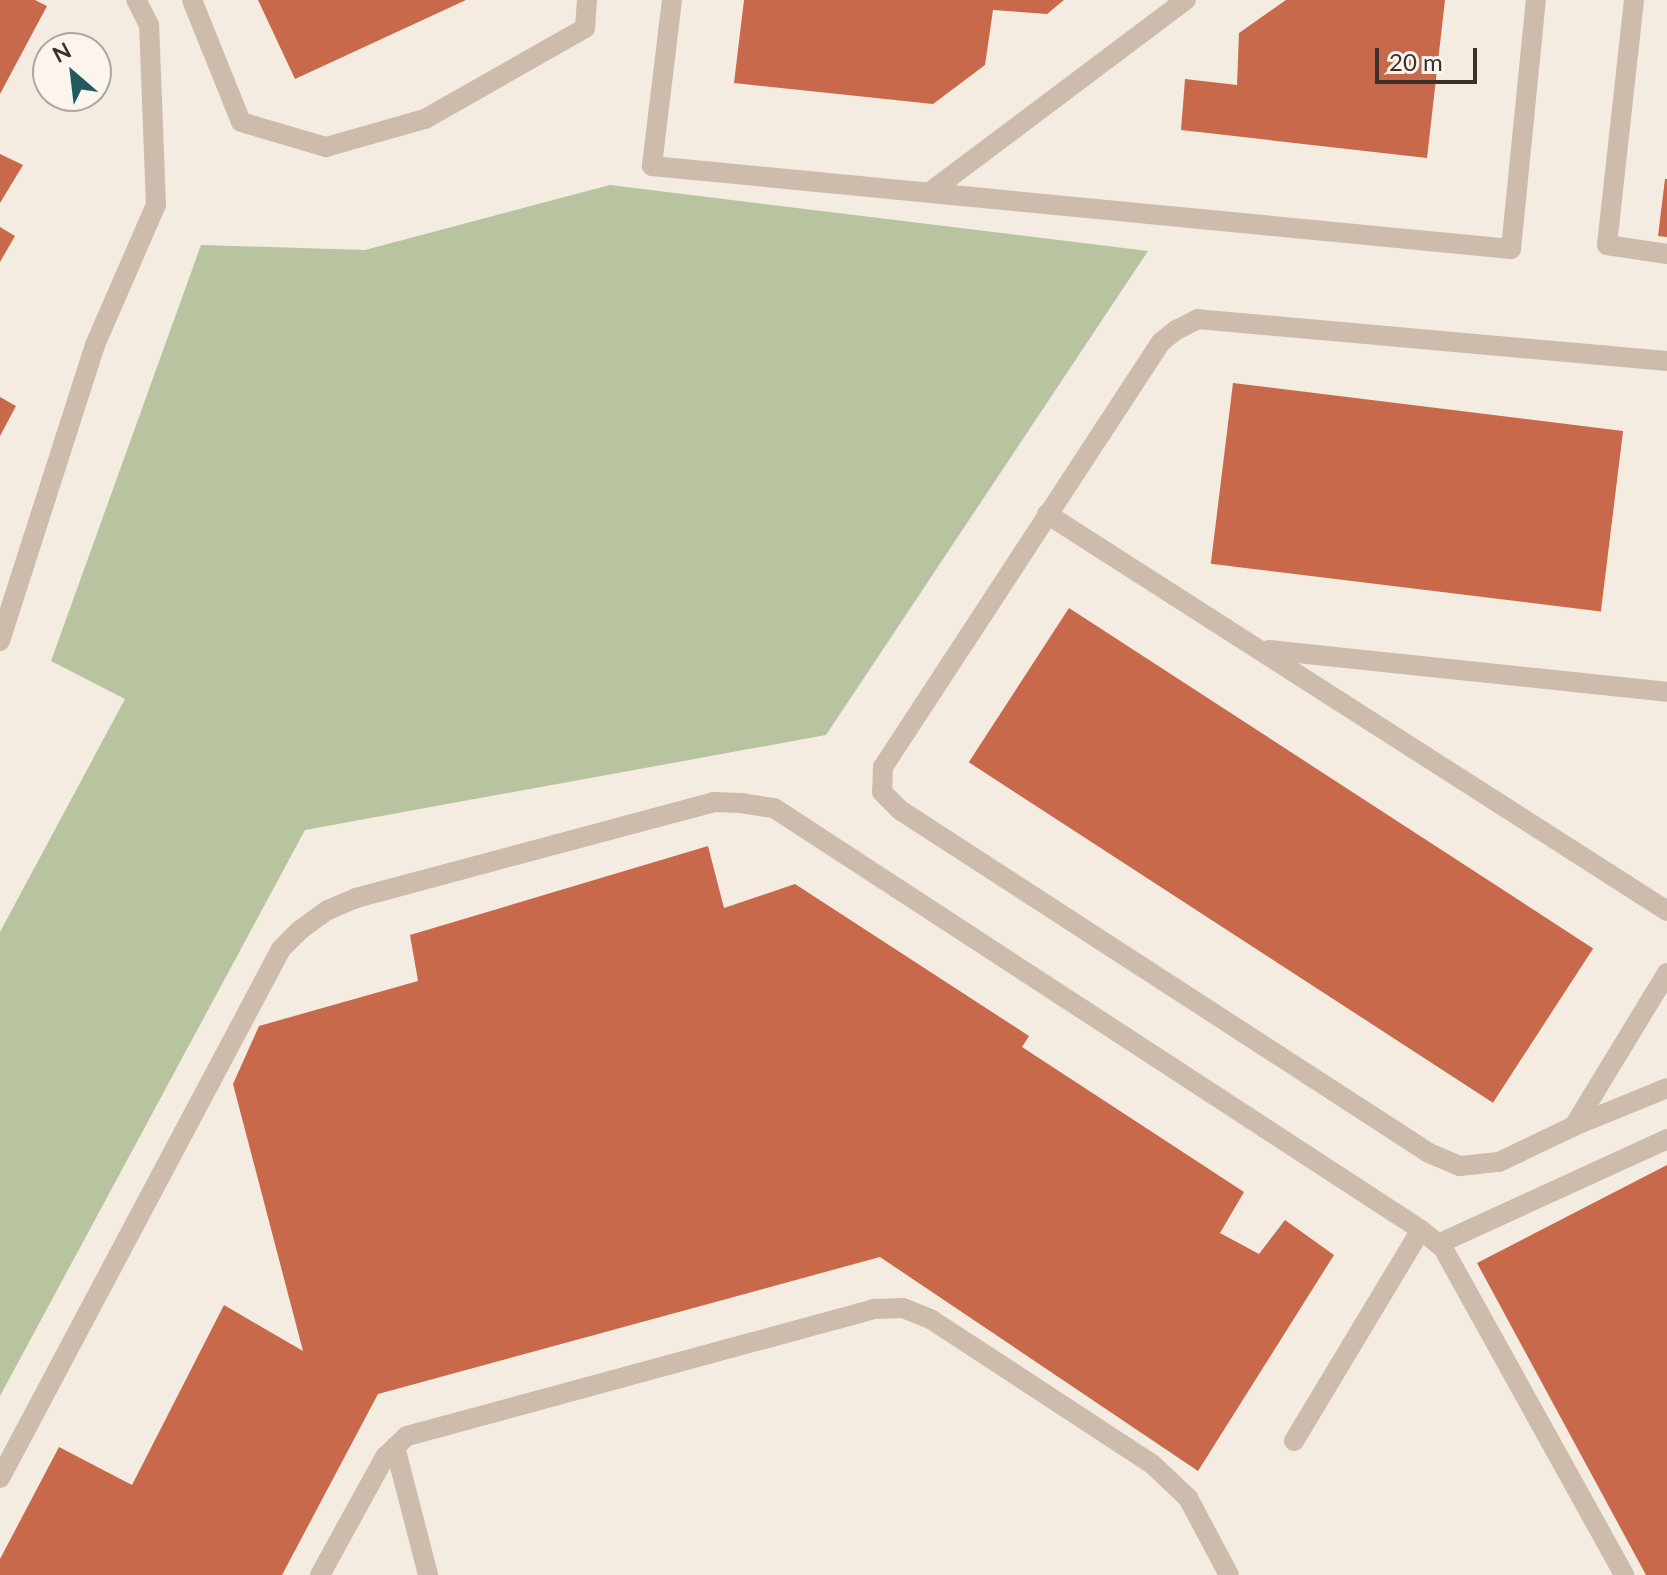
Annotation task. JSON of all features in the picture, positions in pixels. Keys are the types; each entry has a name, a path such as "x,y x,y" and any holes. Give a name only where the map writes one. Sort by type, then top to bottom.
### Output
{"lane":[{"path":"0,641 95,345 156,205 149,25 136,0"},
{"path":"192,0 241,122 326,147 425,119 585,28 587,0"},
{"path":"672,0 652,166 1511,249 1536,0"},
{"path":"930,192 1186,0"},
{"path":"1634,0 1607,245 1667,254"},
{"path":"1667,361 1198,319 1161,342 883,767 882,792 900,810 1429,1153 1460,1166 1499,1162 1574,1126 1667,1088"},
{"path":"1047,514 1667,911"},
{"path":"1263,650 1667,692"},
{"path":"0,1478 281,949 300,930 328,910 356,898 714,802 774,808 1438,1244 1456,1267 1624,1575"},
{"path":"1574,1126 1667,973"},
{"path":"1438,1244 1667,1139"},
{"path":"1294,1441 1421,1230"},
{"path":"320,1575 385,1457 407,1436 873,1309 903,1308 932,1320 1152,1464 1188,1498 1229,1575"},
{"path":"395,1447 428,1575"}],"green space":[{"path":"610,185 1148,251 826,735 305,830 0,1396 0,932 125,699 51,661 201,245 365,250"}],"building":[{"path":"0,0 35,0 47,6 0,94"},
{"path":"258,0 466,0 295,79"},
{"path":"744,0 1064,0 1047,14 993,10 985,65 933,104 734,83"},
{"path":"1286,0 1445,0 1427,158 1181,130 1185,79 1237,85 1239,33"},
{"path":"0,154 23,165 0,203"},
{"path":"1667,179 1667,237 1658,236"},
{"path":"0,227 15,236 0,262"},
{"path":"1233,383 1623,431 1601,612 1211,564"},
{"path":"0,397 16,406 0,436"},
{"path":"1069,608 1593,948 1493,1103 969,762"},
{"path":"708,846 724,908 795,884 1029,1036 1022,1047 1244,1192 1220,1233 1259,1254 1285,1220 1334,1255 1198,1471 880,1257 378,1394 282,1575 0,1575 0,1559 59,1447 132,1485 224,1305 303,1351 233,1084 259,1026 418,981 410,935"},
{"path":"1667,1165 1667,1575 1646,1575 1477,1263"}]}
